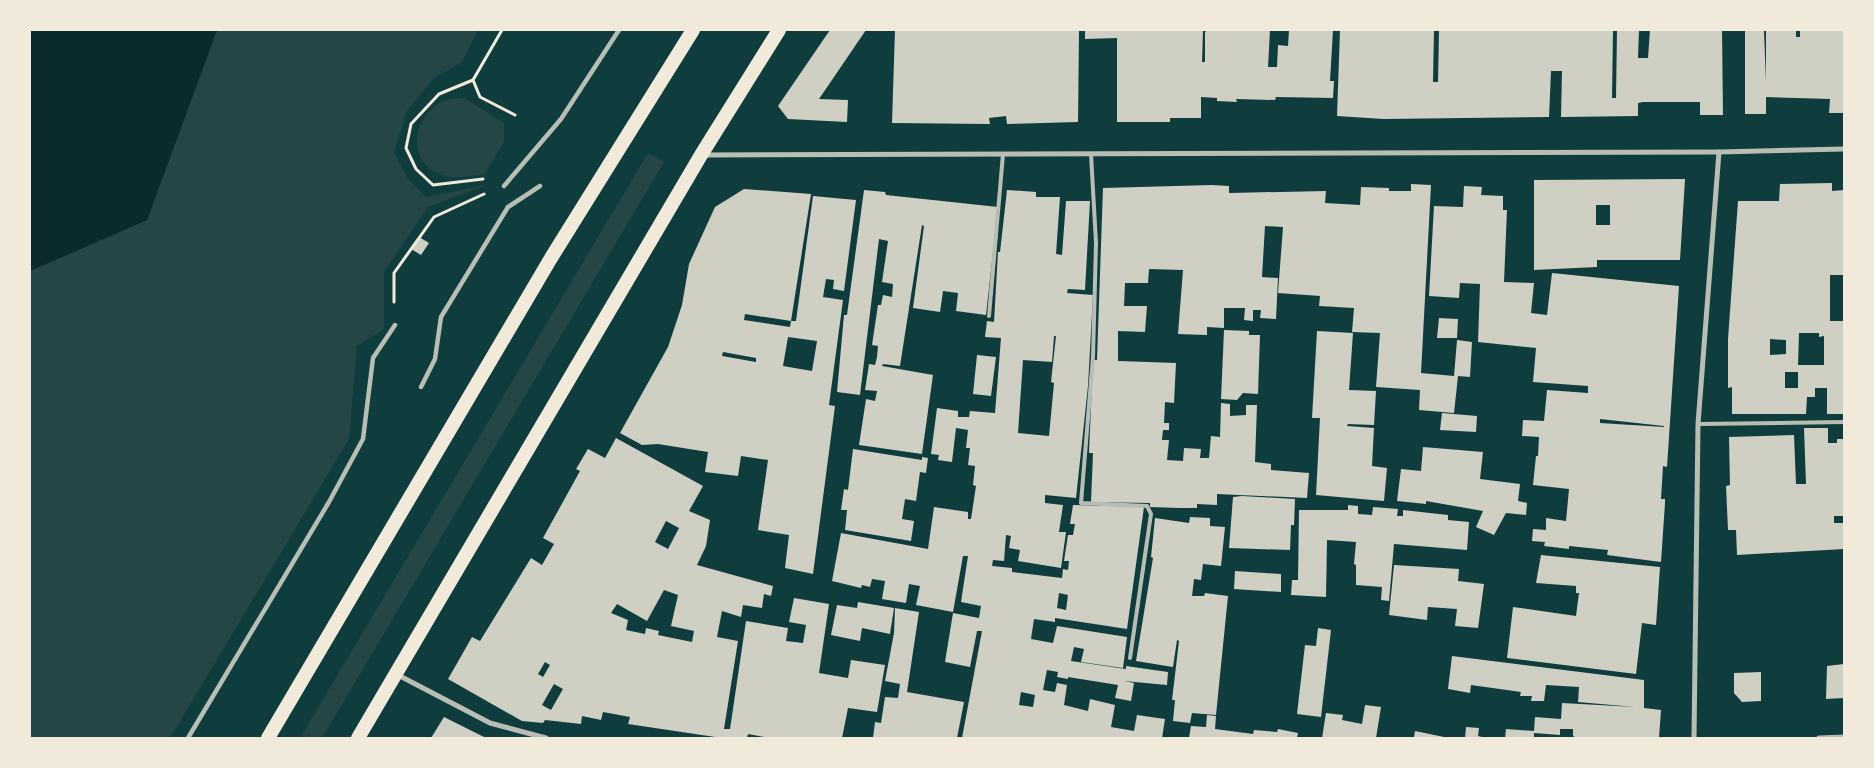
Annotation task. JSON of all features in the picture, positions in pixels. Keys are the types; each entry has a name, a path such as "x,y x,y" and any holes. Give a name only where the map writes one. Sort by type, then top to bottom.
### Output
{"highway":[{"path":"268,738 550,258 693,30"},
{"path":"358,738 701,156 780,30"}],"street":[{"path":"504,186 561,119 619,30"},
{"path":"701,156 1719,152 1844,149"},
{"path":"1694,738 1698,424 1719,152"},
{"path":"421,387 435,359 441,317 508,207 540,186"},
{"path":"188,738 329,502 363,439 372,358 394,325"},
{"path":"396,674 490,723 546,738"},
{"path":"1818,738 1844,737"}],"lane":[{"path":"989,316 1003,154"},
{"path":"1091,154 1096,243 1093,357 1081,503 1147,506 1151,514 1130,658"},
{"path":"1698,424 1844,422"}],"path":[{"path":"492,178 433,185 416,169 406,148 411,124 439,94 473,80 502,30"},
{"path":"473,80 480,97 515,115"},
{"path":"394,310 394,273 434,217 489,192"}],"shaded area":[{"path":"30,30 217,30 147,220 30,271"},
{"path":"217,30 478,30 462,62 433,79 407,111 394,152 408,179 426,197 489,184 428,207 384,272 384,329 357,346 349,439 170,738 30,738 30,271 147,220"},
{"path":"464,98 504,123 504,142 484,175 449,177 433,170 424,162 419,153 417,142 419,131 423,120 441,102"},
{"path":"648,153 664,162 322,738 300,738"}],"building":[{"path":"830,30 866,30 819,99 848,100 847,122 788,119 778,106"},
{"path":"895,30 1079,30 1078,122 1007,124 1006,116 989,118 990,124 892,123"},
{"path":"1085,30 1203,30 1202,62 1205,62 1205,32 1207,30 1270,30 1268,67 1277,67 1278,45 1288,46 1289,30 1333,30 1330,81 1334,81 1333,98 1276,97 1275,100 1236,99 1237,102 1217,101 1217,98 1201,97 1201,118 1170,118 1170,122 1117,122 1117,38 1085,39"},
{"path":"1340,30 1434,30 1433,82 1438,82 1439,30 1613,30 1612,98 1616,98 1617,30 1639,30 1638,58 1648,58 1650,30 1722,30 1723,115 1700,115 1700,102 1643,102 1638,103 1638,116 1561,117 1562,71 1551,71 1549,117 1384,119 1337,116"},
{"path":"1766,30 1796,30 1796,37 1800,37 1800,30 1844,30 1844,113 1829,113 1830,99 1766,97 1766,114 1745,114 1745,31 1764,31 1766,82"},
{"path":"1685,179 1680,260 1597,260 1597,267 1534,270 1534,180","holes":["1596,205 1610,205 1610,225 1596,225"]},
{"path":"1832,183 1832,191 1844,190 1844,275 1830,275 1830,321 1844,321 1844,414 1827,414 1827,388 1815,388 1815,397 1807,397 1806,414 1732,414 1732,387 1728,388 1728,339 1738,201 1779,201 1780,184","holes":["1799,333 1819,333 1819,337 1824,336 1824,365 1798,365","1770,339 1786,340 1786,354 1770,355","1785,372 1798,372 1798,388 1785,388"]},
{"path":"1411,184 1431,185 1421,373 1454,376 1457,340 1472,342 1470,377 1458,376 1454,413 1419,410 1420,390 1376,387 1380,333 1352,332 1354,308 1319,306 1320,296 1278,293 1283,227 1265,226 1262,277 1278,278 1276,319 1260,318 1261,310 1253,310 1253,321 1244,320 1245,308 1224,308 1224,328 1207,327 1207,335 1178,334 1183,270 1149,269 1148,283 1125,283 1124,306 1147,306 1145,332 1118,331 1118,361 1176,363 1174,403 1165,402 1164,423 1169,423 1169,430 1163,430 1162,440 1169,440 1167,460 1183,461 1184,448 1201,449 1200,458 1209,458 1211,436 1220,437 1221,403 1230,404 1230,416 1246,415 1246,405 1257,405 1255,462 1271,464 1271,470 1309,473 1307,498 1217,494 1217,505 1197,504 1197,508 1150,507 1150,503 1091,502 1093,453 1089,453 1093,360 1097,360 1103,188 1212,185 1229,186 1229,193 1326,191 1325,203 1360,205 1361,187 1389,188 1389,191 1411,191"},
{"path":"1464,186 1482,187 1481,195 1503,196 1503,210 1507,210 1504,282 1534,283 1531,313 1547,315 1552,273 1679,286 1667,467 1663,466 1661,499 1665,499 1665,503 1661,562 1607,555 1608,550 1569,546 1569,549 1544,546 1545,542 1532,541 1533,529 1546,530 1546,518 1566,521 1569,489 1533,485 1539,437 1522,436 1523,420 1544,421 1547,390 1588,393 1588,386 1533,382 1536,348 1478,342 1480,284 1460,283 1459,298 1429,296 1434,206 1463,207","holes":["1600,419 1664,426 1600,423"]},
{"path":"744,189 811,194 791,321 796,321 813,196 856,200 844,291 833,289 834,280 826,279 823,297 843,300 829,405 835,406 813,574 785,568 789,535 758,530 768,460 741,456 738,476 705,472 708,452 658,444 642,445 620,433 668,347 682,305 689,264 715,207","holes":["745,314 791,321 790,327 744,320","788,337 817,341 812,371 783,366","723,352 756,358 756,362 722,356"]},
{"path":"864,190 885,192 886,195 998,207 986,315 956,311 958,293 943,291 940,312 913,308 924,226 922,225 900,366 883,364 882,366 933,375 922,454 859,445 866,399 875,401 877,391 865,390 869,364 875,365 877,357 878,346 872,345 878,305 881,305 883,295 892,297 893,284 882,282 888,241 879,239 860,395 837,392 844,315 847,315"},
{"path":"1007,190 1036,192 1036,197 1060,197 1056,254 1062,255 1066,201 1090,201 1085,290 1068,289 1067,293 1093,295 1088,386 1076,498 1045,495 1045,503 1063,505 1059,532 1066,532 1061,568 1018,561 1020,550 1009,548 1011,536 1006,535 1004,561 993,560 992,566 1012,568 1012,572 1062,578 1063,569 1068,570 1069,561 1064,561 1068,535 1073,535 1075,524 1070,524 1073,505 1144,507 1127,629 1055,618 1055,622 1034,619 1031,639 1053,643 1057,626 1127,637 1123,668 1081,662 1084,649 1074,647 1071,661 1126,669 1126,666 1168,672 1167,685 1124,681 1134,683 1131,701 1115,698 1118,685 1057,677 1058,672 1047,670 1043,690 1055,692 1057,683 1067,685 1064,705 1088,711 1090,699 1115,705 1111,727 1134,731 1137,715 1165,719 1162,738 962,738 982,631 977,631 970,667 945,662 953,613 979,618 981,606 961,602 968,556 963,556 953,612 916,605 920,586 909,584 906,603 882,599 885,581 872,579 870,587 862,585 861,588 832,581 841,533 928,549 934,507 968,512 968,519 971,519 976,486 973,485 975,466 968,465 970,448 966,448 968,430 956,428 952,462 938,460 939,455 931,454 937,408 958,411 958,417 969,417 970,411 995,413 1001,338 985,337 987,321 994,322 998,252 1000,252","holes":["1054,336 1056,336 1051,382 1054,383 1049,436 1018,433 1023,360 1052,362","1059,593 1068,595 1066,610 1057,608","1021,692 1035,695 1033,707 1019,705"]},
{"path":"419,237 429,243 421,255 411,249"},
{"path":"1439,318 1458,319 1457,338 1437,338"},
{"path":"1224,330 1249,331 1249,335 1260,335 1258,394 1243,393 1237,400 1221,399"},
{"path":"1317,331 1353,333 1349,390 1376,391 1374,425 1348,424 1347,426 1374,428 1372,466 1387,468 1384,501 1316,495 1320,418 1312,418"},
{"path":"977,355 996,357 991,396 973,394"},
{"path":"1442,413 1477,416 1476,432 1440,430"},
{"path":"1804,428 1828,428 1828,443 1837,443 1837,439 1844,439 1844,516 1834,516 1834,523 1844,523 1844,549 1737,555 1736,530 1728,530 1726,486 1730,485 1729,437 1794,435 1796,484 1806,484"},
{"path":"616,438 703,486 689,511 710,520 706,546 697,565 773,586 771,596 764,594 762,608 743,605 741,617 722,611 717,637 738,641 724,729 730,729 746,621 788,628 786,641 803,643 806,625 789,622 794,598 829,604 819,673 848,678 851,660 885,665 877,712 848,708 842,738 770,738 748,734 747,738 722,738 628,724 630,717 603,712 601,720 582,716 581,724 545,720 543,723 522,721 448,679 472,637 480,641 531,558 542,565 554,544 543,538 580,471 576,469 588,449 605,458","holes":["666,521 679,528 668,549 655,542","664,590 678,595 671,626 694,631 692,642 658,635 659,631 646,628 645,634 626,630 628,620 611,613 617,604 647,621","545,662 550,665 543,677 538,674","554,684 563,689 551,710 542,705"]},
{"path":"1423,447 1483,452 1480,479 1520,484 1518,501 1527,503 1526,515 1506,513 1494,535 1476,527 1483,511 1426,501 1426,504 1397,501 1401,469 1421,471"},
{"path":"853,449 922,460 922,457 928,458 926,473 920,472 916,501 905,499 902,519 914,521 911,541 845,530 847,510 841,510 844,489 848,490"},
{"path":"1233,497 1295,499 1294,525 1291,525 1290,550 1229,548"},
{"path":"1348,505 1358,506 1358,514 1372,515 1373,507 1398,509 1397,516 1403,516 1403,510 1448,515 1448,520 1469,522 1467,550 1394,544 1389,601 1381,600 1382,587 1356,585 1356,565 1354,564 1356,542 1327,540 1326,597 1291,595 1292,580 1298,580 1299,510 1348,510"},
{"path":"1190,517 1210,518 1210,526 1225,527 1221,566 1203,564 1201,580 1194,579 1192,596 1204,596 1205,593 1228,596 1216,715 1192,713 1190,723 1173,721 1175,700 1172,700 1179,641 1177,640 1173,667 1136,661 1153,558 1151,557 1155,518 1189,523"},
{"path":"1541,555 1660,567 1656,625 1642,623 1636,674 1507,658 1513,607 1576,616 1579,593 1576,593 1576,586 1536,583"},
{"path":"1394,565 1459,569 1458,581 1484,584 1478,628 1455,626 1457,609 1428,607 1427,620 1389,615"},
{"path":"1235,571 1281,574 1281,592 1234,589"},
{"path":"858,602 894,608 890,634 862,628 860,641 831,635 837,605 857,608"},
{"path":"895,608 919,612 907,692 964,702 957,738 873,738 875,722 881,723 885,697 898,698 900,684 885,681 894,633"},
{"path":"1318,628 1331,630 1321,717 1297,714 1305,645 1316,646"},
{"path":"1452,656 1644,680 1644,708 1661,710 1659,738 1577,738 1573,736 1573,729 1560,729 1560,735 1534,733 1534,738 1505,738 1506,729 1534,731 1535,717 1561,719 1562,703 1635,707 1578,702 1579,687 1546,685 1544,701 1531,701 1532,696 1520,696 1521,692 1471,685 1470,693 1448,689"},
{"path":"1844,664 1844,698 1826,699 1827,666"},
{"path":"1761,672 1761,701 1742,702 1734,693 1734,673"},
{"path":"1365,705 1381,707 1376,738 1322,738 1326,713 1343,715 1342,720 1362,724"},
{"path":"1207,715 1216,716 1215,729 1253,734 1254,730 1277,732 1278,729 1298,733 1297,738 1189,738 1191,726 1206,727"},
{"path":"444,717 486,738 431,738"},
{"path":"1466,727 1479,728 1478,736 1486,738 1465,738"},
{"path":"1415,731 1444,737 1444,738 1414,738"}]}
